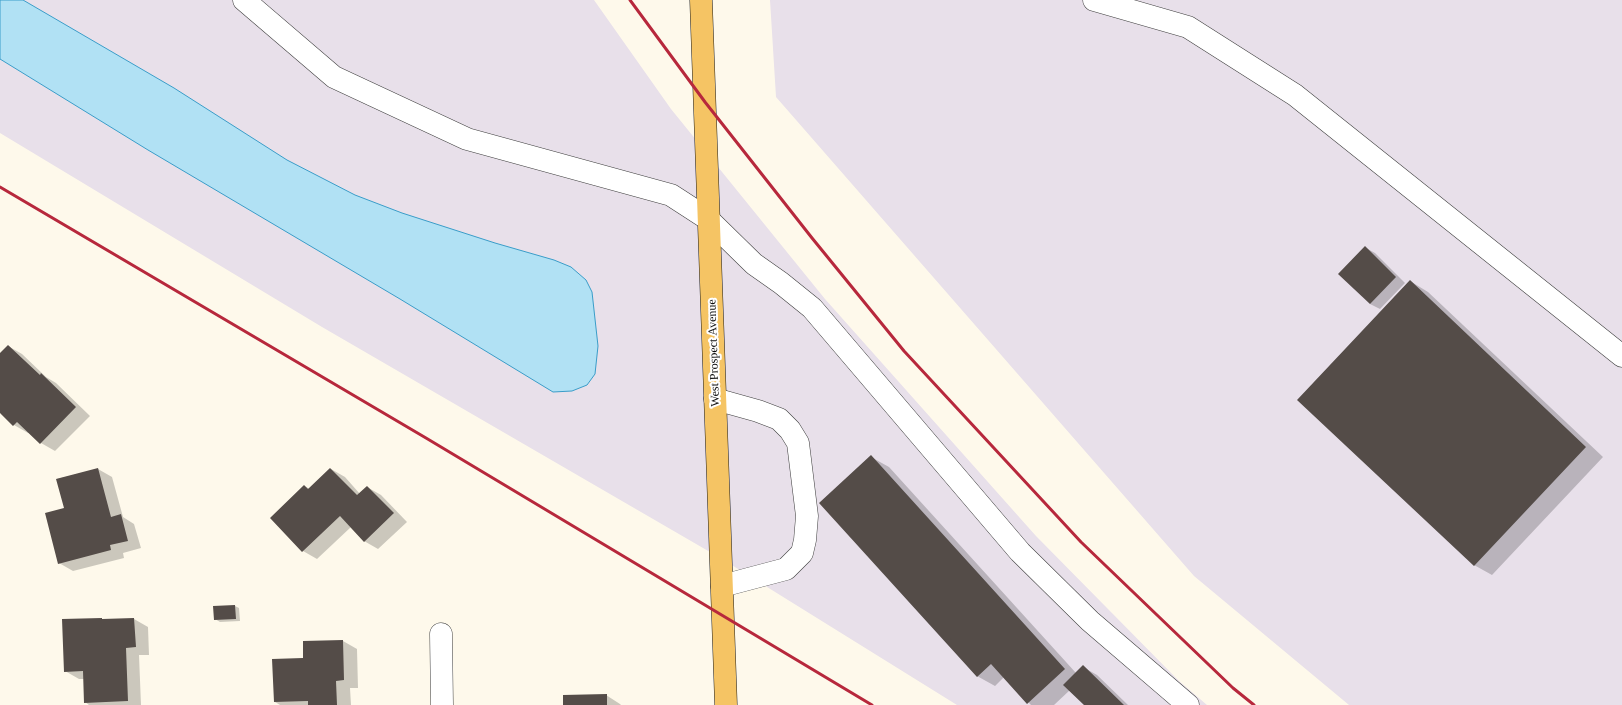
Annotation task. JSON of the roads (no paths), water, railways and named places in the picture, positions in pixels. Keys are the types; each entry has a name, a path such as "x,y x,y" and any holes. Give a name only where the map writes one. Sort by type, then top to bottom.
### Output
{"main road":[{"name":"West Prospect Avenue","path":"701,0 726,705"}],"street":[{"path":"244,0 334,77 467,139 671,195 708,220 754,264 812,308 1020,552 1090,621 1188,705"},
{"path":"1094,0 1188,26 1295,95 1622,356"},
{"path":"715,399 758,411 779,419 790,430 798,444 807,516 805,540 802,553 786,569 722,586"},
{"path":"441,634 442,705"}],"water":[{"path":"0,0 23,0 174,88 287,160 355,195 402,213 554,260 571,267 586,280 592,292 598,346 595,374 587,385 572,391 553,392 400,299 148,150 0,59"}],"railway":[{"path":"630,0 705,102 812,238 904,351 1081,542 1233,688 1254,705"},
{"path":"0,187 426,438 872,705"}]}
